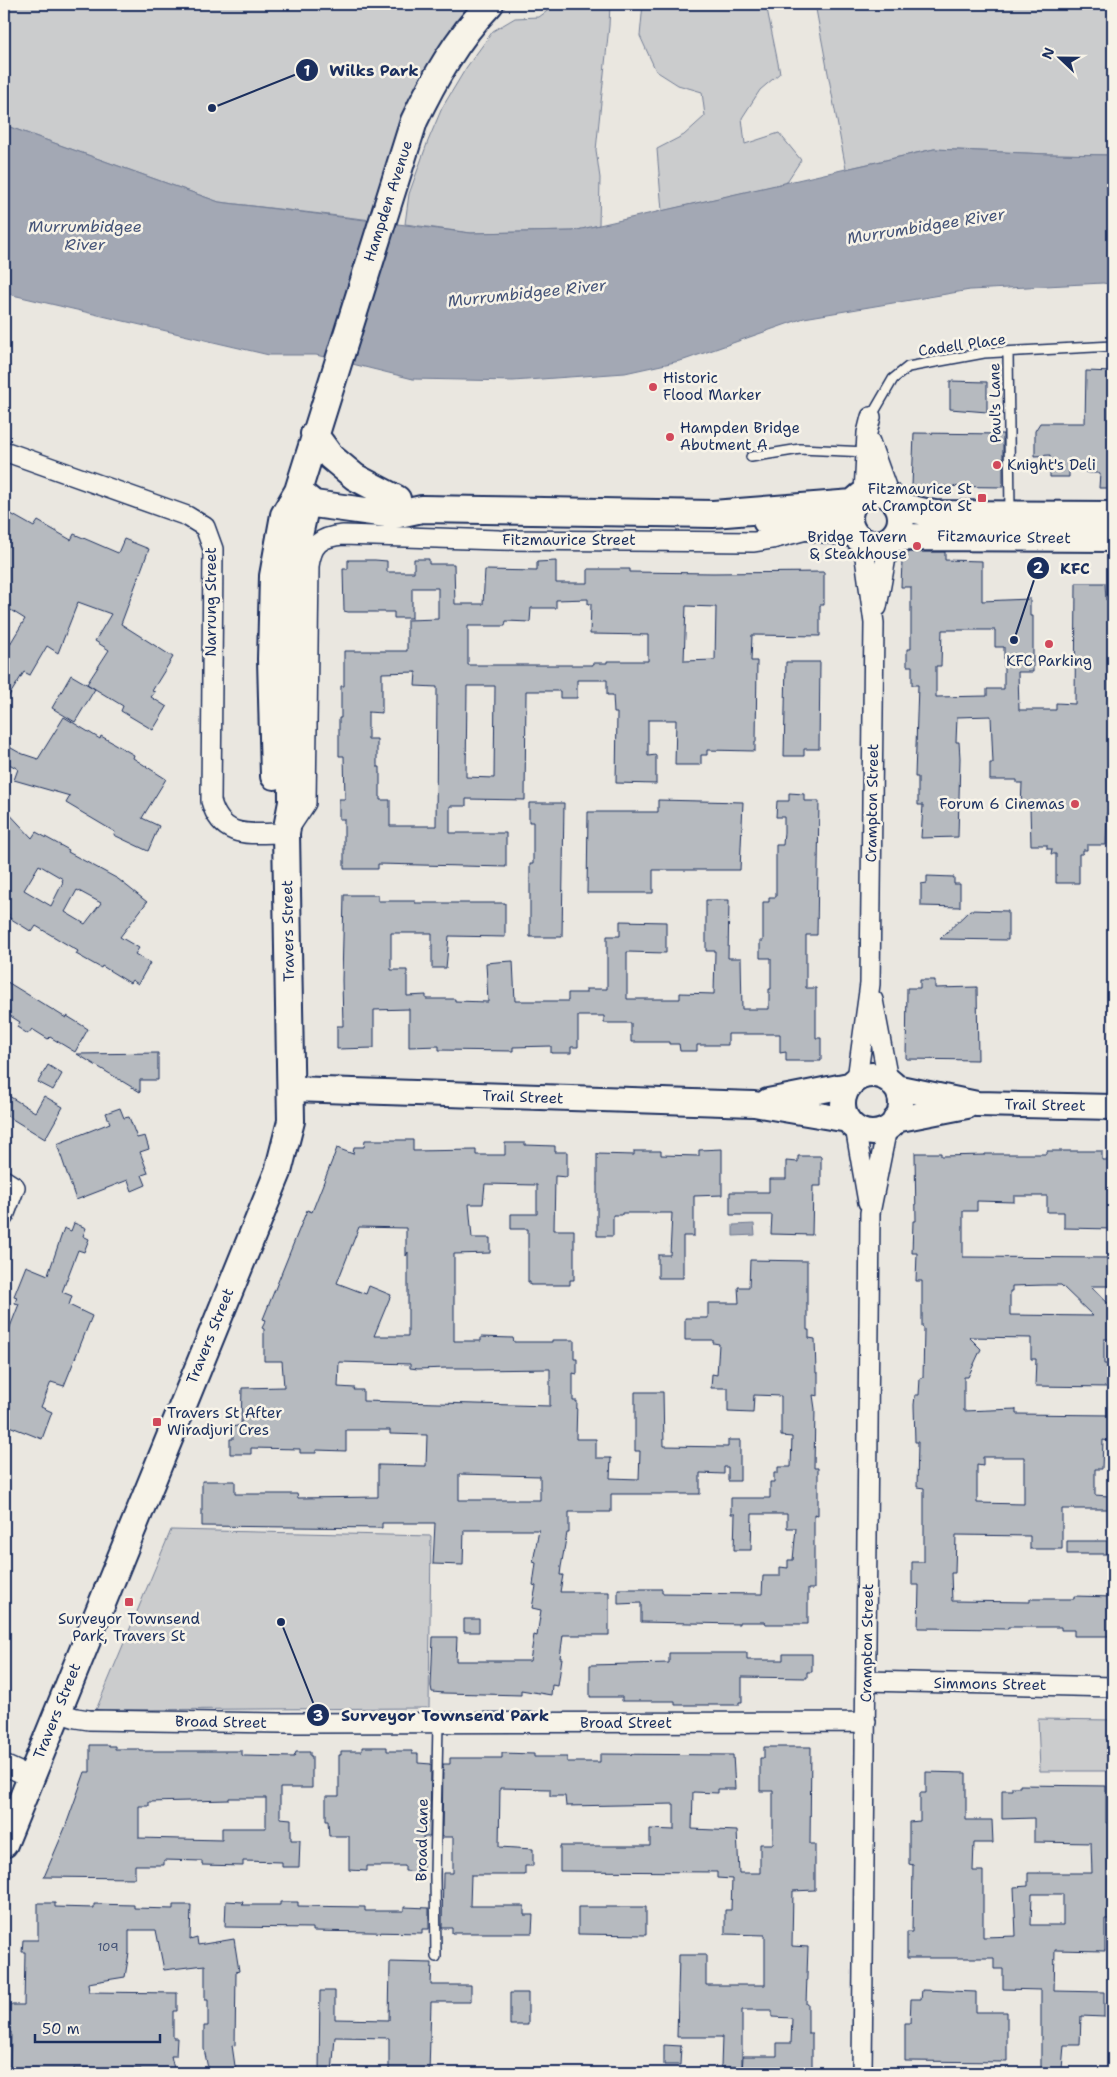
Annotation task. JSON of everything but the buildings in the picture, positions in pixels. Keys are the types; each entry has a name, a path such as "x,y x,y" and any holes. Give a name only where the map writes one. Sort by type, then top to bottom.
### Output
{"main road":[{"name":"Hampden Avenue","path":"317,424 414,121 443,65 463,36 490,4"},
{"name":"Travers Street","path":"4,1844 278,1172 291,1121 292,1089 286,833 275,803 271,659 273,576 284,515 298,491 317,424"},
{"path":"317,424 331,457 355,476 397,499"},
{"name":"Fitzmaurice Street","path":"298,491 319,486 397,499 422,509"},
{"name":"Fitzmaurice Street","path":"298,491 314,504 394,515 422,509 713,514 876,499 934,514 1113,515"},
{"path":"876,499 901,522 892,539 881,544 872,545 858,538 848,518 876,499"},
{"name":"Fitzmaurice Street","path":"713,514 815,528 858,538"},
{"name":"Fitzmaurice Street","path":"892,539 1113,538"}],"street":[{"path":"869,425 870,452 876,499"},
{"name":"Narrung Street","path":"4,451 187,516 205,527 213,549 211,801 214,811 227,829 245,833 286,833"},
{"name":"Fitzmaurice Street","path":"286,833 306,803 310,566 314,547 322,539 342,535 492,540 754,542 815,528"},
{"name":"Crampton Street","path":"853,1082 870,984 874,622 858,538"},
{"name":"Crampton Street","path":"874,622 892,539"},
{"name":"Crampton Street","path":"870,984 891,1083"},
{"path":"872,1075 891,1083 900,1103 891,1124 871,1132 851,1124 843,1102 845,1093 853,1082 872,1075"},
{"name":"Trail Street","path":"754,1104 853,1082"},
{"name":"Trail Street","path":"891,1083 976,1104 1113,1107"},
{"name":"Trail Street","path":"292,1089 754,1104 851,1124"},
{"name":"Trail Street","path":"891,1124 976,1104"},
{"name":"Crampton Street","path":"851,1124 870,1213 862,2073"},
{"name":"Crampton Street","path":"870,1213 891,1124"},
{"path":"4,1180 15,1187 4,1216"},
{"name":"Simmons Street","path":"867,1681 1113,1686"},
{"name":"Broad Street","path":"57,1712 89,1720 280,1723 866,1722"},
{"path":"4,1765 30,1777"}],"lane":[{"name":"Cadell Place","path":"869,425 893,379 908,367 984,353 1113,346"},
{"name":"Paul's Lane","path":"1008,352 1010,514"},
{"path":"751,457 800,449 870,452"},
{"name":"Broad Lane","path":"436,1957 435,1876 438,1723"}],"shaded area":[{"path":"4,4 490,4 372,220 219,202 4,125"},
{"path":"557,4 610,4 596,150 600,178 599,225 573,231 471,233 405,224 409,194 428,141 442,108 466,68 493,31 515,18 539,17"},
{"path":"643,4 766,4 780,73 760,90 742,118 745,144 779,133 801,160 786,183 662,211 657,149 684,135 705,116 702,92 678,85 656,71 640,36"},
{"path":"815,4 1113,4 1113,155 934,149 846,169"},
{"path":"171,1530 431,1536 429,1708 96,1710"},
{"path":"1038,1719 1113,1720 1113,1771 1040,1771"}],"water":[{"name":"Murrumbidgee River","path":"4,125 219,202 471,233 573,231 934,149 1113,155 1113,285 1103,283 970,290 804,318 684,360 625,373 513,381 413,379 316,355 269,355 4,293"},
{"path":"754,1224 755,1235 733,1236 733,1225"}],"place":[{"name":"Wilks Park","path":"212,108"},
{"name":"Historic Flood Marker","path":"653,387"},
{"name":"Hampden Bridge Abutment A","path":"670,437"},
{"name":"Knight's Deli","path":"997,465"},
{"name":"Fitzmaurice St at Crampton St","path":"982,498"},
{"name":"Bridge Tavern & Steakhouse","path":"917,546"},
{"name":"KFC","path":"1014,640"},
{"name":"KFC Parking","path":"1049,644"},
{"name":"Forum 6 Cinemas","path":"1075,804"},
{"name":"Travers St After Wiradjuri Cres","path":"157,1422"},
{"name":"Surveyor Townsend Park, Travers St","path":"129,1602"},
{"name":"Surveyor Townsend Park","path":"281,1622"}]}
